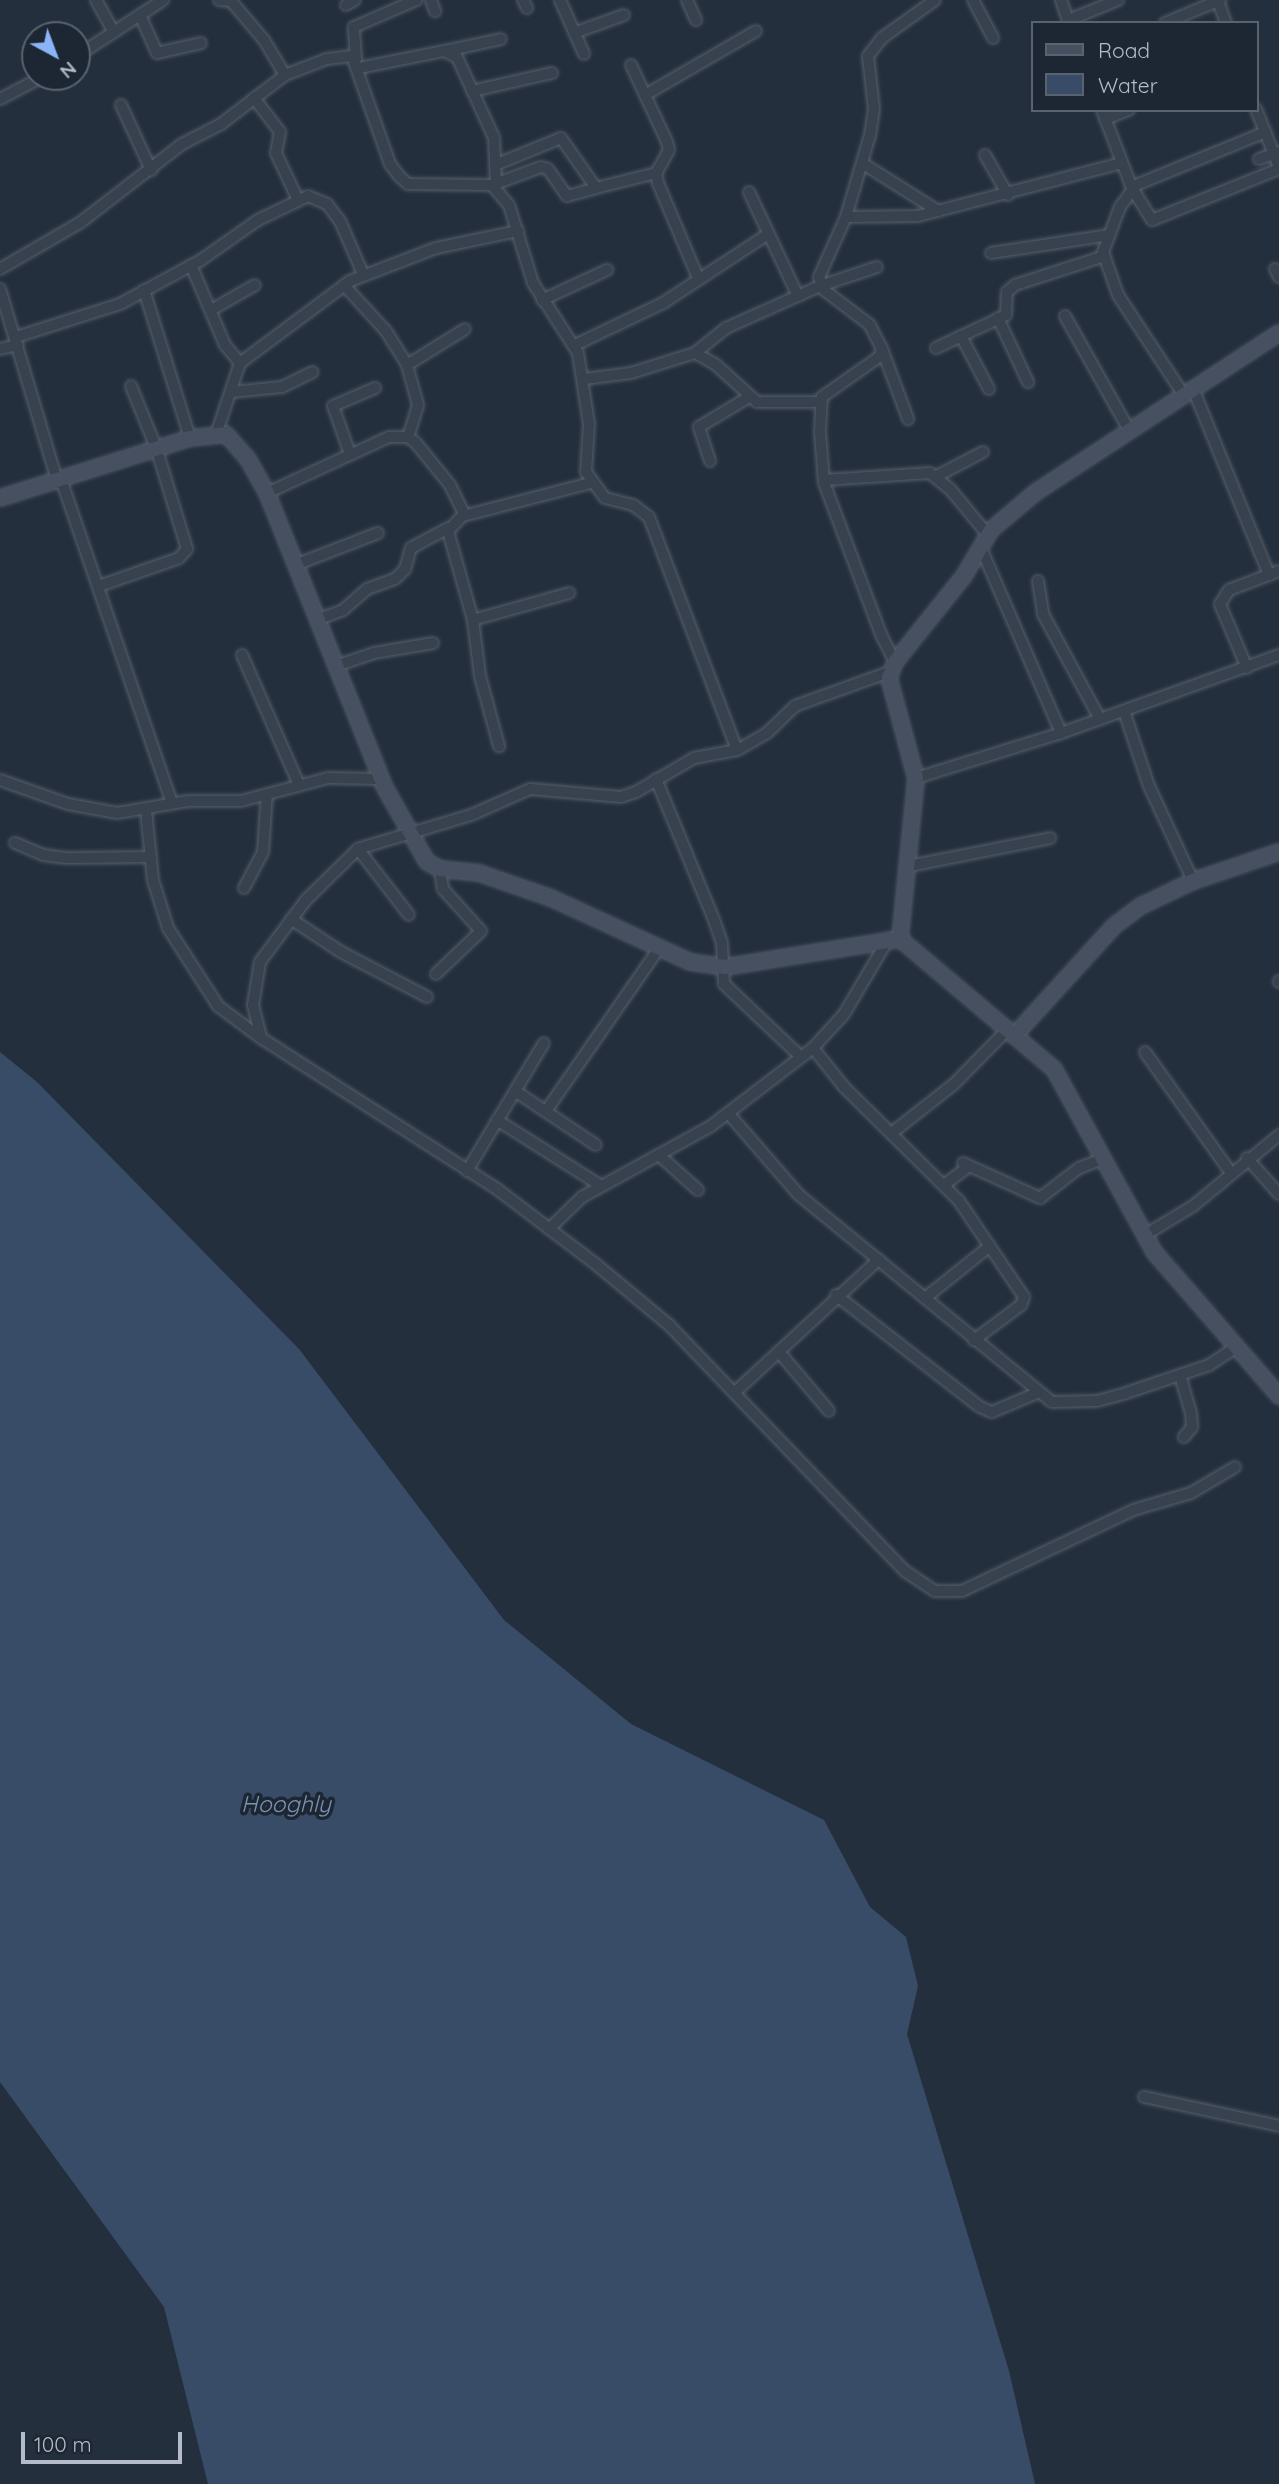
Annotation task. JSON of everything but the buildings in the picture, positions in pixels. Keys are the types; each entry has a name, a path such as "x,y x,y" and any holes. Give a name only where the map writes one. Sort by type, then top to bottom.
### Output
{"main road":[{"path":"895,939 909,866 916,778 889,678 894,666 964,576 985,542 1035,492 1190,394 1279,333"},
{"path":"0,498 60,482 190,438 217,432 235,442 267,492 381,779 409,834 427,862 440,869 479,873 551,898 658,950 690,962 725,967 895,939 1054,1069 1154,1252 1279,1396"},
{"path":"1011,1033 1114,926 1141,906 1193,881 1279,852"}],"street":[{"path":"96,0 114,32"},
{"path":"91,47 163,0"},
{"path":"219,0 231,1 264,40 285,75"},
{"path":"416,0 354,27 358,63 390,164 408,184 494,184 541,167 548,169 567,195 656,173 669,150 631,65"},
{"path":"560,0 584,54"},
{"path":"687,0 696,20"},
{"path":"820,286 821,267 846,217 874,109 868,57 882,38 934,0"},
{"path":"973,0 993,38"},
{"path":"1061,0 1069,21"},
{"path":"1071,21 1118,0"},
{"path":"1170,21 1219,0 1225,21"},
{"path":"140,15 157,53 201,43"},
{"path":"574,33 624,15"},
{"path":"645,95 756,31"},
{"path":"0,270 81,222 182,144 221,124 285,75 327,59 358,63 444,51 501,39"},
{"path":"444,51 457,57 494,138 494,184 509,205 542,300 575,345 583,379 589,434 584,460 591,483 605,498 633,505 649,517 737,750"},
{"path":"472,92 552,73"},
{"path":"0,99 21,88"},
{"path":"254,98 281,132 276,153 298,200"},
{"path":"121,105 151,170"},
{"path":"1103,115 1121,163 1145,212 1160,220 1279,168 1277,153 1257,112"},
{"path":"1247,668 1220,604 1229,590 1274,573 1190,394 1118,296 1104,256 1110,235 1132,188 1266,132"},
{"path":"495,165 561,138 596,188"},
{"path":"1259,159 1277,153"},
{"path":"985,155 1008,195"},
{"path":"862,163 938,211"},
{"path":"846,217 893,218 938,211 1008,195 1121,163"},
{"path":"656,173 699,280"},
{"path":"749,192 798,296"},
{"path":"0,349 120,304 191,265 298,200 319,198 327,204 348,236 363,274"},
{"path":"217,432 240,363 344,285 363,274 436,248 518,231"},
{"path":"575,345 663,303 768,234"},
{"path":"991,253 1110,235"},
{"path":"936,348 1009,311 1007,292 1015,285 1104,256"},
{"path":"191,265 213,309 225,345 240,363"},
{"path":"583,379 631,373 695,354 713,334 820,286 877,267"},
{"path":"542,300 607,270"},
{"path":"213,309 255,285"},
{"path":"344,285 386,331 407,365 418,405 408,437"},
{"path":"820,286 870,325 882,349 908,419"},
{"path":"0,289 60,482 99,586 172,803"},
{"path":"144,290 190,438"},
{"path":"1065,316 1130,432"},
{"path":"998,318 1028,382"},
{"path":"407,365 465,329"},
{"path":"961,336 989,389"},
{"path":"695,354 715,364 749,397 764,402 820,402 879,357 882,349"},
{"path":"232,392 282,387 313,372"},
{"path":"99,586 187,552 157,450 131,386"},
{"path":"350,454 333,406 375,388"},
{"path":"710,461 699,427 749,397"},
{"path":"261,1038 253,1004 256,973 291,919 344,858 358,849 471,815 530,789 621,797 694,758 737,750 767,733 795,706 894,666 824,480 820,402"},
{"path":"267,492 389,437 408,437 450,485 463,516"},
{"path":"937,476 983,452"},
{"path":"824,480 930,473 937,476 985,542 1061,733"},
{"path":"316,620 343,610 367,589 395,579 405,569 411,548 448,528 463,516 591,483"},
{"path":"448,528 473,620 480,676 499,746"},
{"path":"295,565 379,533"},
{"path":"1038,581 1043,614 1100,719"},
{"path":"473,620 569,593"},
{"path":"336,666 374,653 433,643"},
{"path":"243,655 299,785"},
{"path":"916,778 1061,733 1279,655"},
{"path":"1124,711 1149,786 1193,881"},
{"path":"0,780 95,811 146,810 172,803 241,801 328,778 381,779"},
{"path":"656,779 714,920 725,967 724,984 802,1057"},
{"path":"244,888 263,852 267,794"},
{"path":"146,810 157,896 168,928 218,1006 261,1038 467,1171 550,1229 669,1325 905,1571 946,1594 1133,1510 1191,1493 1235,1467"},
{"path":"909,866 1051,838"},
{"path":"15,843 43,855 68,859 151,857"},
{"path":"358,849 409,915"},
{"path":"436,974 481,931 443,889 440,869"},
{"path":"291,919 341,952 427,997"},
{"path":"550,1229 600,1185 660,1156 728,1113 813,1048 844,1014 895,939"},
{"path":"546,1111 658,950"},
{"path":"893,1132 954,1084 1011,1033"},
{"path":"467,1171 544,1043"},
{"path":"813,1048 844,1087 893,1132 944,1185 990,1245 1024,1297 1021,1305 974,1340"},
{"path":"1145,1052 1231,1173"},
{"path":"515,1091 596,1145"},
{"path":"728,1113 799,1195 1037,1393 1065,1404 1097,1401 1209,1365 1237,1347"},
{"path":"497,1120 600,1185"},
{"path":"1145,1235 1193,1206 1247,1158 1279,1135"},
{"path":"660,1156 698,1190"},
{"path":"1247,1158 1279,1194"},
{"path":"944,1185 966,1164 1040,1198 1079,1168 1103,1159"},
{"path":"925,1298 990,1245"},
{"path":"734,1392 836,1295 879,1259"},
{"path":"836,1295 980,1407 992,1412 1037,1393"},
{"path":"779,1352 829,1411"},
{"path":"1180,1375 1191,1420 1184,1437"},
{"path":"1144,2097 1279,2126"}],"water":[{"name":"Hooghly","path":"0,1052 37,1082 299,1349 504,1620 631,1724 824,1820 870,1907 906,1937 918,1986 907,2034 1009,2371 1035,2484 208,2484 164,2307 0,2082"}]}
